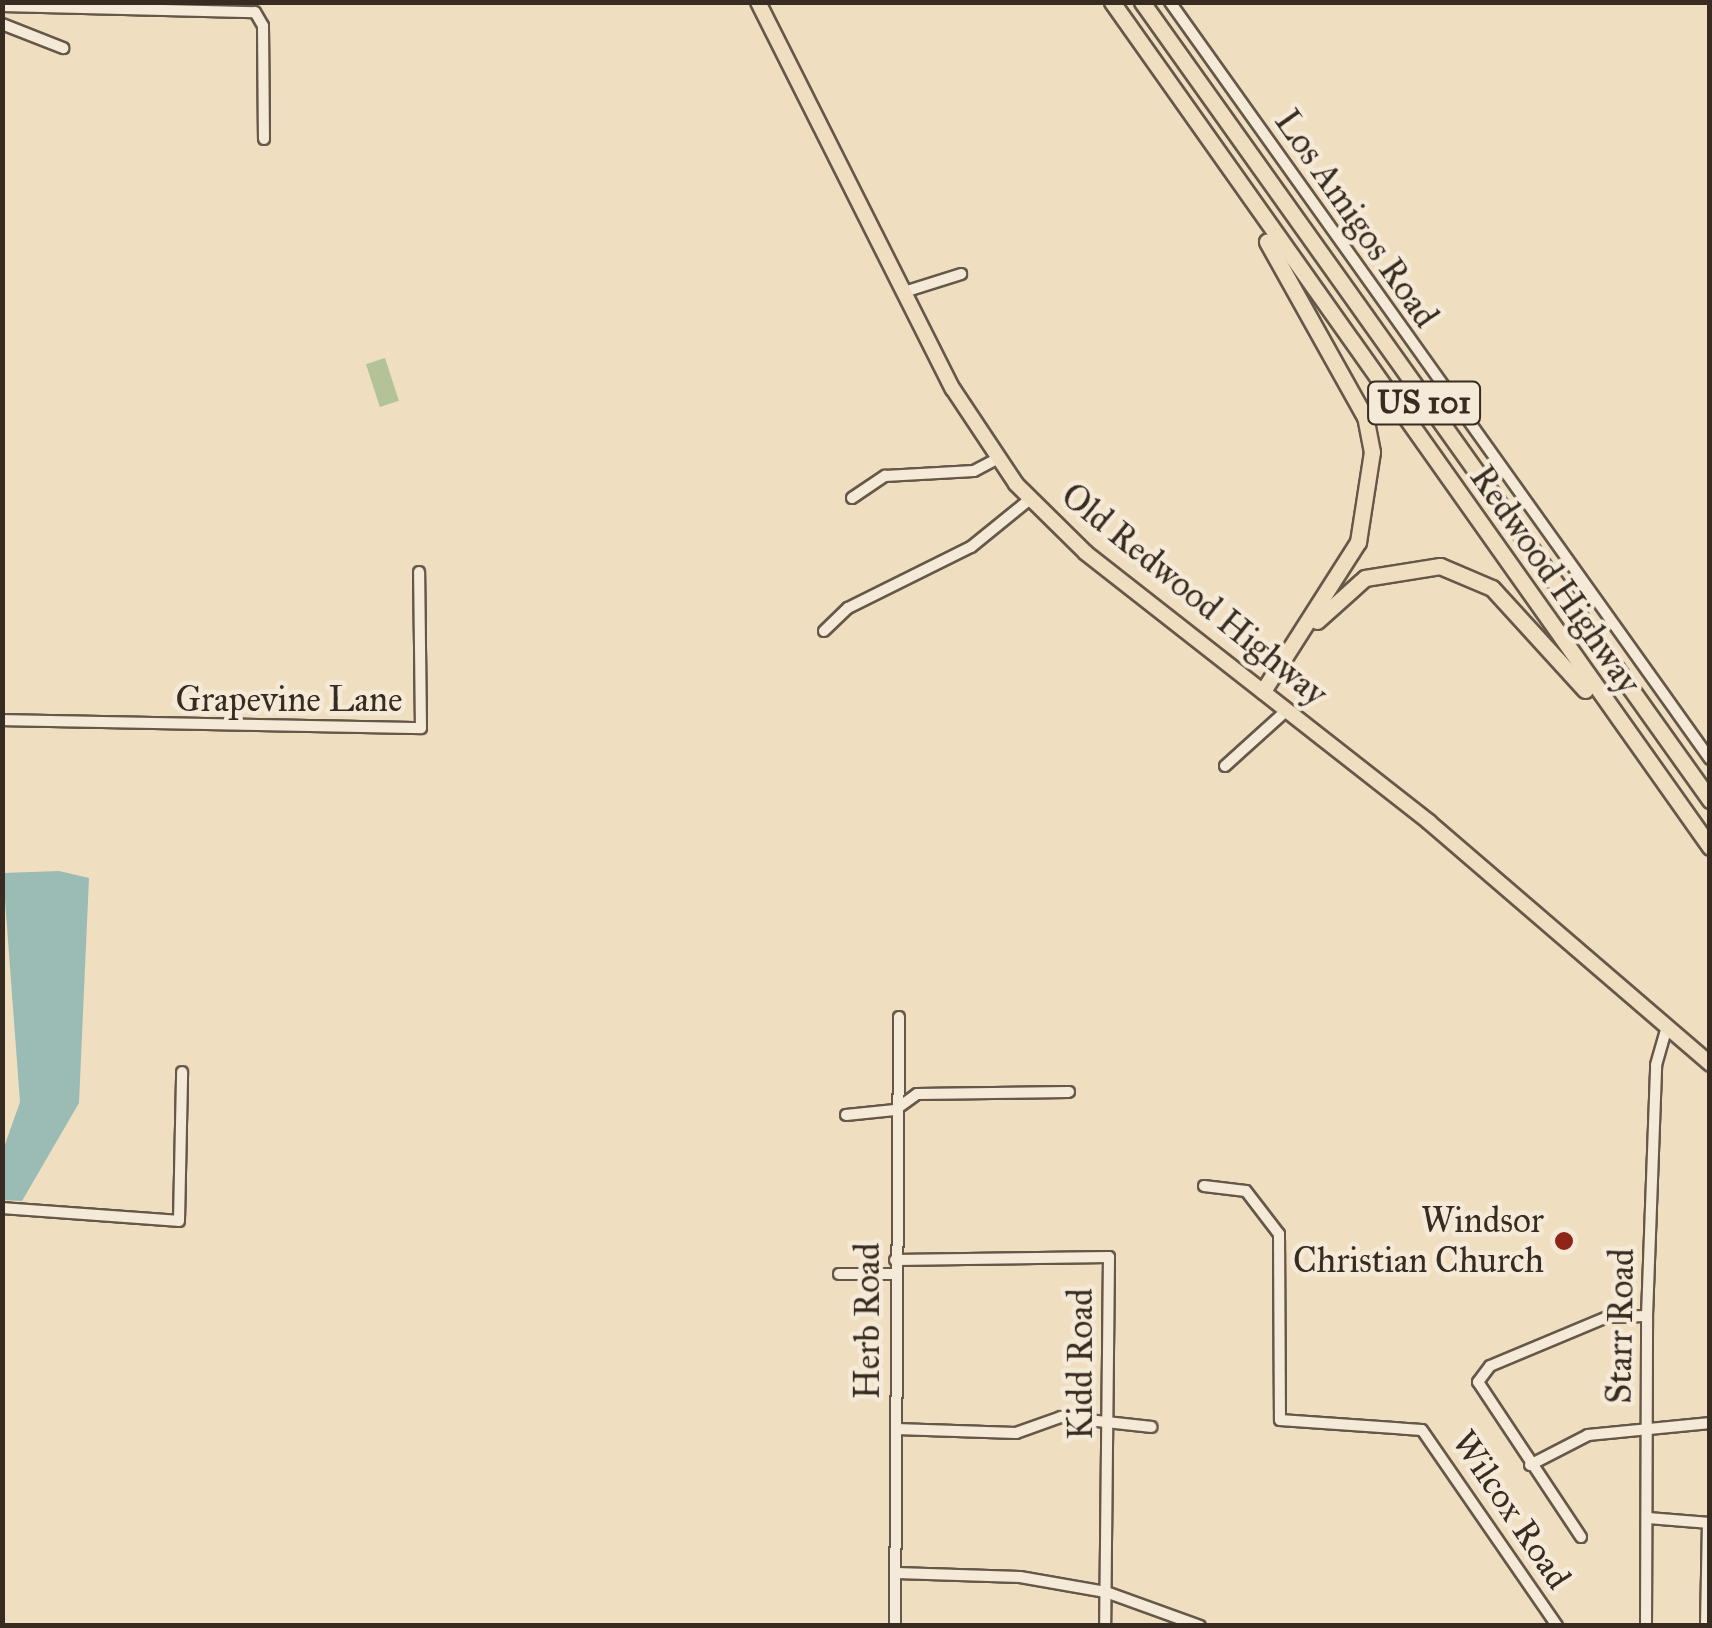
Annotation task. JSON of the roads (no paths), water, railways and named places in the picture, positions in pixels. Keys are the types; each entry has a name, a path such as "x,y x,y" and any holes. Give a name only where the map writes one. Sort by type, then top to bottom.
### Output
{"highway":[{"name":"Redwood Highway","path":"1112,2 1226,170 1710,848"},
{"name":"Redwood Highway","path":"1142,2 1710,800"},
{"path":"1226,170 1348,384 1372,452 1358,542 1263,692"},
{"path":"1263,692 1347,589 1384,572 1440,566 1514,608 1667,789"}],"main road":[{"name":"Old Redwood Highway","path":"758,2 904,292 997,459 1030,499 1710,1064"}],"street":[{"name":"Los Amigos Road","path":"1170,2 1710,759"},
{"path":"2,6 255,12 263,26 264,140"},
{"path":"2,24 63,48"},
{"path":"904,292 962,274"},
{"path":"852,498 885,476 974,472 997,459"},
{"path":"824,632 860,602 971,546 1030,499"},
{"name":"Grapevine Lane","path":"2,720 421,728 420,572"},
{"path":"1224,766 1287,710"},
{"name":"Herb Road","path":"895,1626 899,1017"},
{"name":"Starr Road","path":"1646,1626 1646,1316 1656,1066 1666,1029"},
{"path":"2,1208 179,1221 182,1072"},
{"path":"846,1115 896,1110 917,1094 1069,1092"},
{"name":"Wilcox Road","path":"1204,1186 1246,1192 1279,1234 1280,1420 1422,1430 1557,1626"},
{"name":"Kidd Road","path":"895,1260 1109,1257 1105,1626"},
{"path":"839,1274 895,1274"},
{"path":"1581,1537 1482,1395 1482,1373 1608,1317 1646,1316"},
{"path":"896,1429 1016,1432 1044,1418 1108,1420 1151,1427"},
{"path":"1530,1465 1588,1435 1646,1433 1710,1423"},
{"path":"1648,1518 1709,1523 1706,1626"},
{"path":"897,1573 1020,1577 1106,1592 1200,1626"}],"water":[{"path":"59,871 89,878 79,1103 22,1201 3,1200 3,1150 20,1102 3,873"}],"place":[{"name":"Windsor Christian Church","path":"1564,1241"}]}
